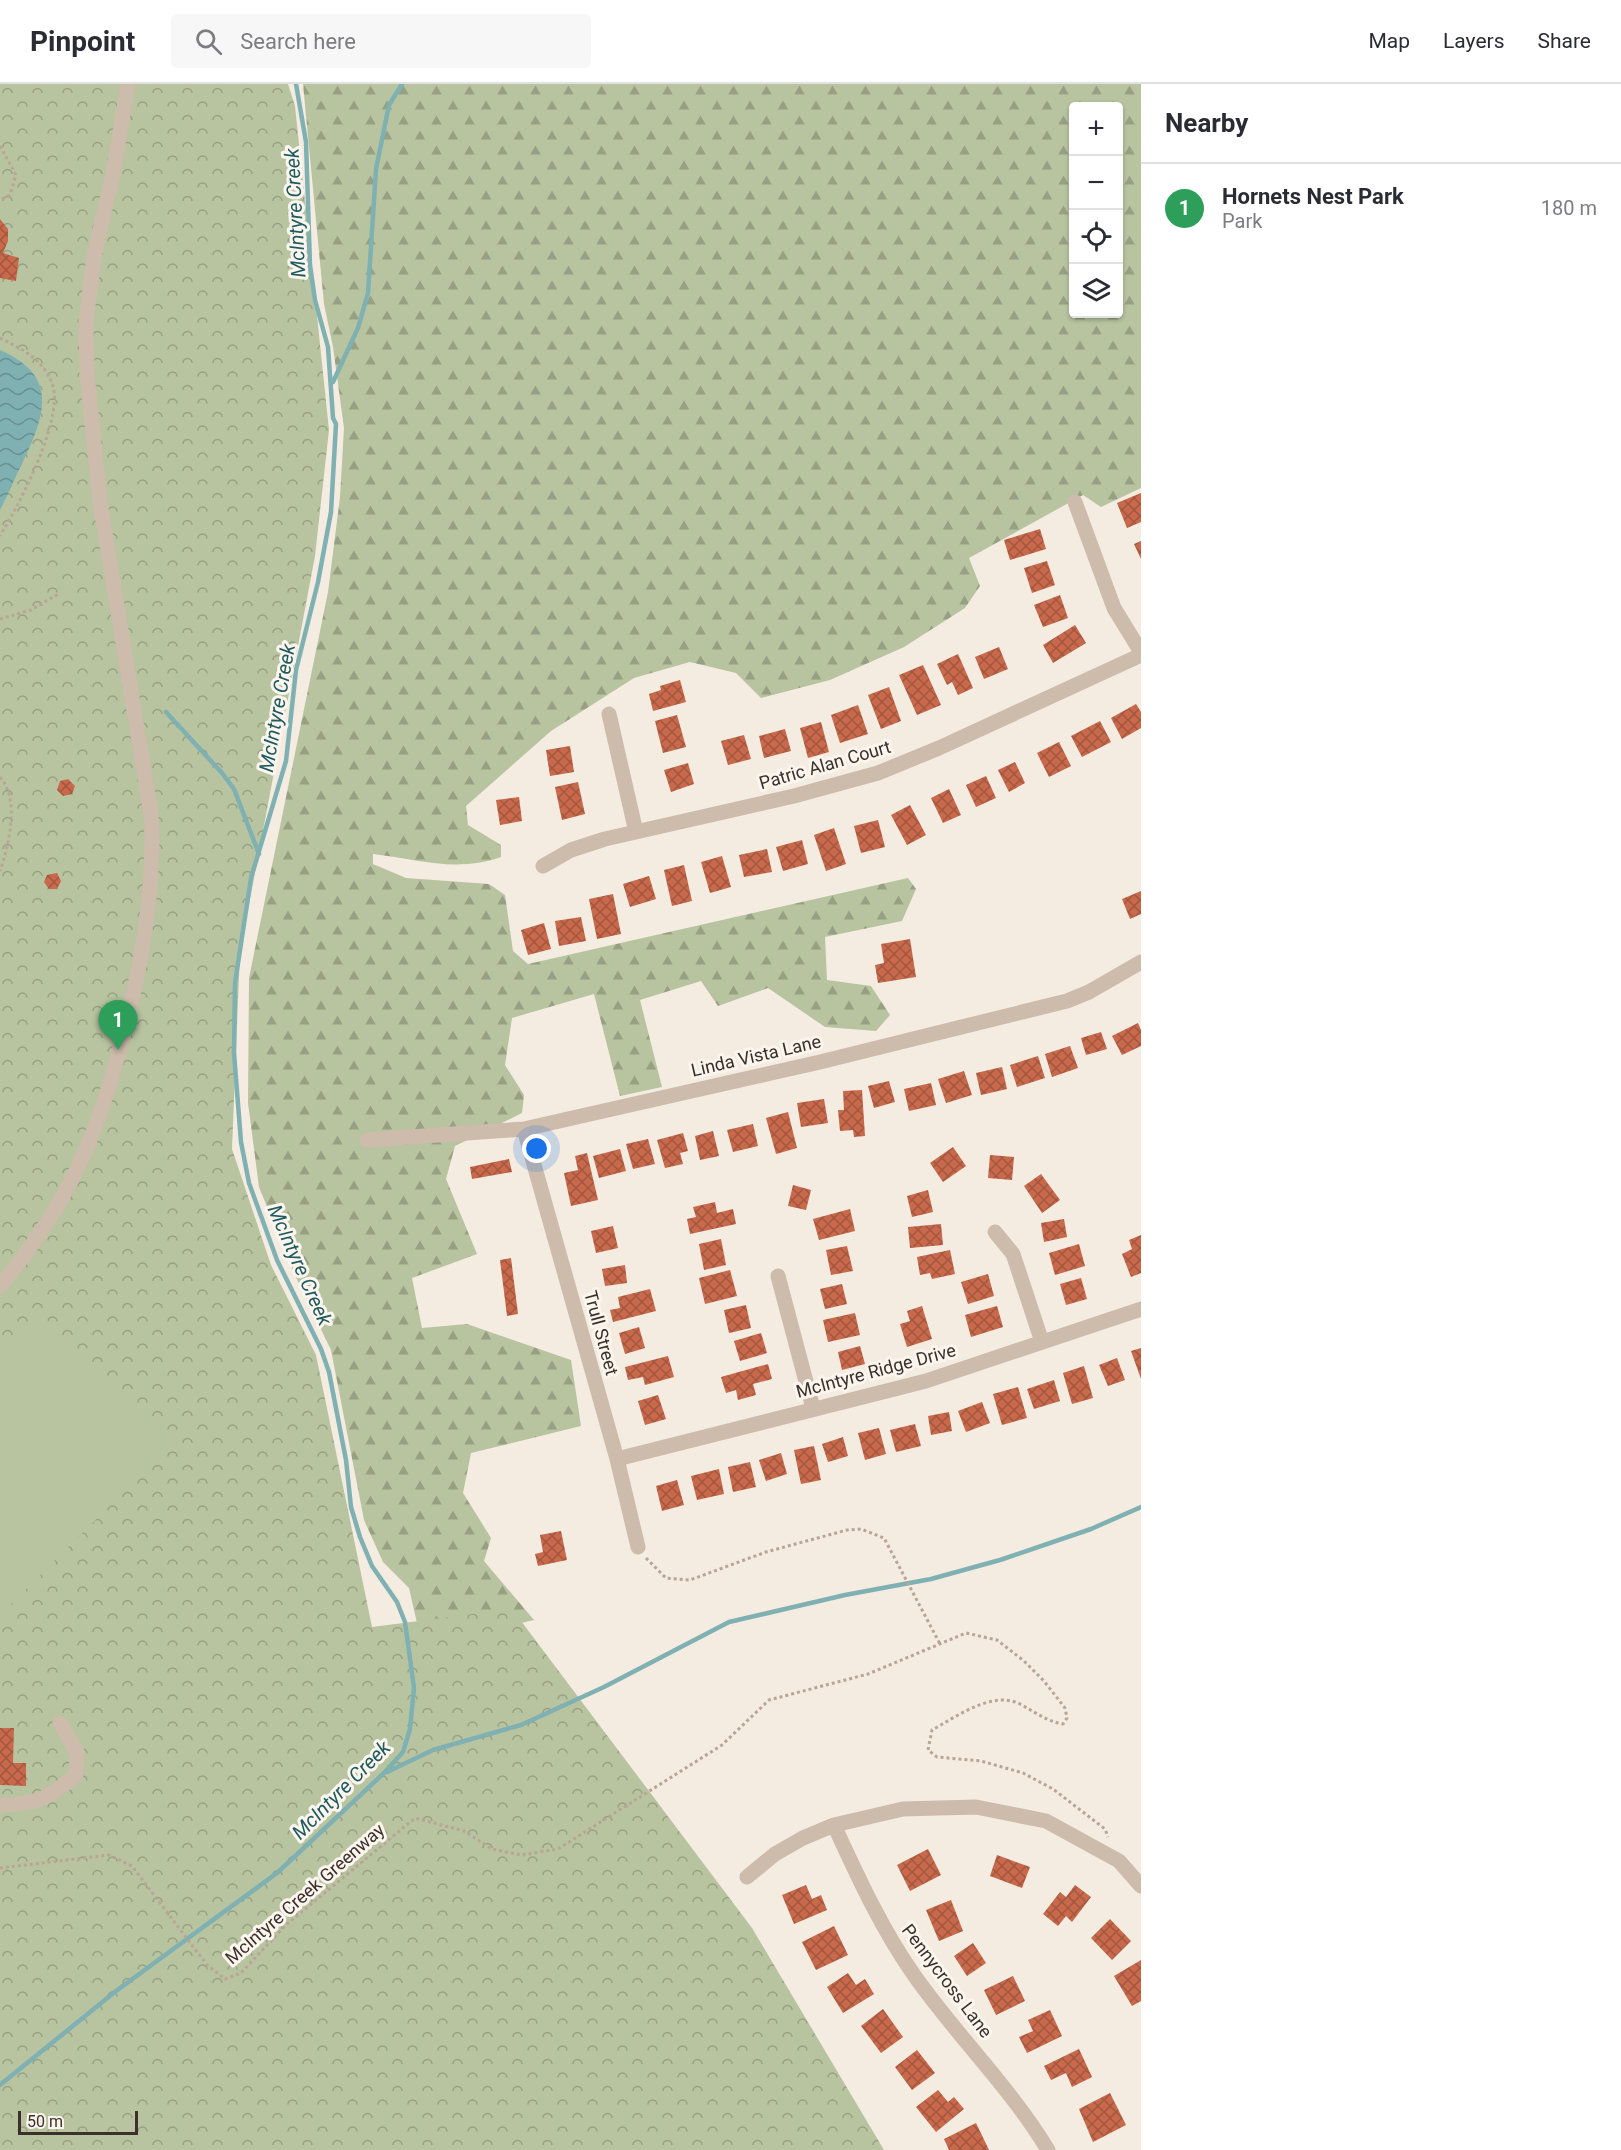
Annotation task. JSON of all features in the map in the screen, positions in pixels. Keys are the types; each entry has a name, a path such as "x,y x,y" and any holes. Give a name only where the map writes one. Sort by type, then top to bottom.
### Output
{"street":[{"path":"0,1286 46,1225 90,1144 113,1080 144,939 150,891 153,849 151,814 100,502 87,374 87,322 94,256 113,174 128,84"},
{"path":"1075,502 1114,608 1141,653"},
{"name":"Patric Alan Court","path":"543,866 571,850 636,832 827,788 878,773 939,748 1141,653"},
{"path":"609,714 636,832"},
{"name":"Linda Vista Lane","path":"367,1140 524,1129 1030,1011 1089,992 1141,962"},
{"name":"Trull Street","path":"524,1129 617,1459 638,1547"},
{"path":"995,1232 1013,1254 1042,1342"},
{"path":"778,1276 813,1408"},
{"name":"McIntyre Ridge Drive","path":"617,1459 926,1381 1141,1309"},
{"path":"0,1805 28,1804 51,1797 76,1775 77,1752 60,1723"},
{"path":"747,1877 775,1854 803,1838 834,1825 903,1809 976,1807 1046,1821 1119,1861 1139,1880"},
{"name":"Pennycross Lane","path":"834,1825 885,1931 916,1977 1016,2103 1048,2150"}],"path":[{"path":"0,146 16,175 10,195 0,200"},
{"path":"0,338 26,351 43,368 53,386 55,407 32,474 0,536"},
{"path":"2,620 32,610 60,593"},
{"path":"0,777 10,794 9,831 0,871"},
{"path":"638,1547 656,1571 666,1578 690,1580 766,1552 847,1530 861,1529 884,1538 940,1644"},
{"name":"McIntyre Creek Greenway","path":"0,1868 109,1855 132,1866 207,1965 225,1979 241,1973 301,1912 415,1818 464,1831 492,1849 521,1855 558,1849 722,1745 769,1700 868,1674 966,1633 997,1640 1044,1681 1065,1708 1067,1718 1063,1724 1049,1721 1008,1700 980,1704 932,1730 928,1750 937,1757 981,1761 1023,1773 1053,1789 1105,1829 1119,1861"}],"green space":[{"path":"0,84 288,84 295,106 329,430 315,556 240,952 232,1149 271,1265 316,1355 372,1627 512,1609 752,1928 884,2150 0,2150"},
{"path":"303,84 1141,84 1141,488 1101,507 1083,495 969,558 980,586 965,608 904,647 830,680 761,698 736,673 690,662 634,678 551,731 466,806 468,825 501,845 501,857 484,862 453,864 373,854 373,864 406,878 489,884 505,895 513,951 528,964 908,878 916,889 902,921 825,937 827,980 871,986 890,1015 876,1031 825,1027 768,988 718,1006 701,981 640,1000 662,1087 620,1096 594,994 512,1018 505,1065 524,1095 522,1113 455,1146 446,1179 477,1254 412,1278 422,1328 467,1324 571,1360 581,1426 471,1453 463,1493 491,1538 484,1561 534,1620 500,1628 419,1632 409,1588 383,1562 364,1520 331,1350 293,1271 259,1187 248,1103 249,978 328,592 340,497 344,428 333,347 324,304"},
{"path":"43,1316 171,1445 0,1615 0,1359"}],"water":[{"path":"0,350 19,360 32,372 39,385 42,399 37,430 0,510"}],"building":[{"path":"0,219 8,229 8,241 3,253 19,258 16,281 0,278"},
{"path":"1141,493 1141,522 1127,528 1117,503"},
{"path":"1040,529 1046,549 1010,560 1004,540"},
{"path":"1141,541 1141,559 1134,544"},
{"path":"1047,561 1055,585 1032,593 1024,568"},
{"path":"1060,595 1068,618 1043,627 1034,605"},
{"path":"1075,625 1086,643 1053,663 1043,645"},
{"path":"999,647 1008,669 984,679 975,657"},
{"path":"958,654 973,688 958,695 952,682 947,685 937,664"},
{"path":"923,665 941,705 917,715 899,675"},
{"path":"680,680 686,702 653,711 649,694 661,690 660,686"},
{"path":"889,687 901,721 881,729 868,695"},
{"path":"1136,704 1141,712 1141,728 1122,739 1111,718"},
{"path":"858,705 868,734 840,743 831,715"},
{"path":"677,715 686,747 663,753 655,721"},
{"path":"1100,721 1111,742 1082,757 1071,736"},
{"path":"821,722 829,752 808,758 800,728"},
{"path":"785,729 791,751 764,758 759,736"},
{"path":"744,735 751,759 728,765 721,741"},
{"path":"1059,742 1071,766 1049,777 1037,753"},
{"path":"570,746 574,772 550,776 546,750"},
{"path":"1015,762 1025,783 1009,792 998,770"},
{"path":"688,763 694,784 671,792 664,770"},
{"path":"986,776 996,798 976,807 966,785"},
{"path":"68,779 75,786 72,794 63,796 57,790 60,781"},
{"path":"578,782 585,814 562,820 555,787"},
{"path":"949,789 961,815 943,823 931,798"},
{"path":"519,797 522,821 500,825 496,800"},
{"path":"910,805 926,835 907,845 891,815"},
{"path":"878,820 885,847 861,853 854,826"},
{"path":"834,828 846,864 826,871 814,835"},
{"path":"802,840 808,864 783,871 776,847"},
{"path":"767,849 772,872 744,877 739,855"},
{"path":"722,856 731,887 710,893 701,862"},
{"path":"684,865 692,901 672,906 664,870"},
{"path":"57,873 61,881 57,889 49,889 44,882 47,875"},
{"path":"649,876 656,899 630,907 623,884"},
{"path":"1141,891 1141,914 1130,919 1122,899"},
{"path":"613,894 621,934 597,939 589,899"},
{"path":"581,917 586,941 559,946 555,921"},
{"path":"544,923 551,949 528,955 521,930"},
{"path":"910,939 916,977 878,983 875,965 884,963 881,944"},
{"path":"1138,1023 1141,1030 1141,1046 1122,1055 1112,1036"},
{"path":"1101,1032 1107,1049 1086,1055 1081,1038"},
{"path":"1070,1046 1078,1068 1052,1077 1045,1054"},
{"path":"1038,1056 1045,1078 1017,1087 1010,1065"},
{"path":"1002,1067 1007,1089 981,1095 976,1073"},
{"path":"964,1071 972,1095 946,1103 938,1079"},
{"path":"889,1081 895,1102 874,1108 868,1086"},
{"path":"931,1083 936,1105 909,1111 904,1089"},
{"path":"862,1090 865,1136 854,1137 853,1130 840,1131 838,1110 844,1110 843,1091"},
{"path":"824,1099 828,1123 801,1127 797,1103"},
{"path":"788,1112 797,1148 776,1154 766,1118"},
{"path":"753,1124 758,1146 733,1152 727,1130"},
{"path":"713,1131 719,1156 700,1160 695,1136"},
{"path":"683,1133 688,1151 680,1153 683,1164 665,1168 657,1140"},
{"path":"648,1139 655,1164 633,1169 626,1144"},
{"path":"953,1147 966,1166 943,1182 930,1163"},
{"path":"620,1149 626,1171 599,1178 593,1156"},
{"path":"587,1153 598,1200 571,1206 564,1173 578,1170 575,1156"},
{"path":"990,1155 1014,1157 1012,1180 988,1178"},
{"path":"509,1159 512,1172 472,1179 470,1167"},
{"path":"1041,1174 1060,1200 1042,1213 1024,1186"},
{"path":"793,1185 811,1190 806,1210 788,1206"},
{"path":"928,1190 933,1212 912,1217 907,1196"},
{"path":"715,1202 717,1213 733,1209 736,1224 690,1234 687,1219 696,1217 693,1207"},
{"path":"850,1209 855,1231 819,1240 813,1219"},
{"path":"1064,1219 1067,1237 1044,1242 1041,1223"},
{"path":"941,1224 943,1245 910,1248 908,1227"},
{"path":"613,1226 618,1248 596,1253 591,1231"},
{"path":"1141,1235 1141,1273 1131,1277 1122,1254 1132,1249 1129,1240"},
{"path":"721,1239 726,1265 704,1270 699,1244"},
{"path":"1079,1244 1085,1266 1055,1275 1049,1253"},
{"path":"847,1246 853,1271 831,1275 826,1250"},
{"path":"950,1250 955,1274 932,1279 930,1273 920,1275 917,1257"},
{"path":"511,1258 518,1314 507,1316 500,1260"},
{"path":"625,1265 627,1283 605,1286 602,1269"},
{"path":"730,1270 737,1296 705,1304 699,1278"},
{"path":"988,1274 994,1296 968,1304 961,1282"},
{"path":"1081,1278 1087,1299 1066,1305 1060,1284"},
{"path":"842,1284 847,1304 825,1309 820,1289"},
{"path":"650,1289 656,1311 613,1322 610,1310 620,1308 618,1297"},
{"path":"746,1305 751,1328 729,1333 724,1310"},
{"path":"922,1306 932,1339 907,1347 900,1324 910,1321 907,1311"},
{"path":"997,1306 1003,1327 971,1337 965,1315"},
{"path":"855,1313 860,1335 828,1342 823,1320"},
{"path":"639,1327 645,1348 625,1354 619,1333"},
{"path":"761,1333 767,1353 740,1361 734,1341"},
{"path":"860,1346 865,1364 842,1370 838,1352"},
{"path":"1141,1348 1141,1379 1131,1351"},
{"path":"668,1356 674,1377 645,1385 643,1377 628,1380 625,1367"},
{"path":"1117,1358 1125,1380 1108,1386 1099,1365"},
{"path":"768,1364 772,1379 753,1384 756,1395 738,1400 736,1390 726,1393 721,1377"},
{"path":"1084,1366 1093,1398 1072,1404 1063,1373"},
{"path":"1054,1380 1060,1401 1034,1409 1027,1389"},
{"path":"1018,1387 1027,1418 1002,1425 993,1394"},
{"path":"658,1395 666,1419 645,1425 638,1401"},
{"path":"982,1402 990,1423 966,1432 958,1411"},
{"path":"949,1412 952,1431 931,1435 928,1416"},
{"path":"915,1424 921,1446 896,1452 890,1430"},
{"path":"879,1428 886,1454 865,1460 858,1433"},
{"path":"843,1437 848,1456 828,1462 822,1444"},
{"path":"814,1446 821,1480 801,1484 794,1450"},
{"path":"781,1453 787,1474 766,1481 759,1460"},
{"path":"750,1462 756,1487 733,1492 728,1467"},
{"path":"719,1469 724,1494 697,1500 691,1476"},
{"path":"677,1480 684,1505 662,1511 656,1486"},
{"path":"561,1531 567,1560 538,1566 535,1554 543,1552 540,1535"},
{"path":"0,1728 14,1728 13,1763 26,1763 26,1786 0,1785"},
{"path":"928,1849 941,1875 910,1891 897,1865"},
{"path":"997,1855 1030,1867 1022,1888 990,1876"},
{"path":"806,1885 812,1899 821,1895 827,1910 794,1924 782,1895"},
{"path":"1075,1885 1091,1897 1072,1922 1066,1916 1058,1926 1043,1914 1060,1892 1066,1897"},
{"path":"951,1900 963,1931 939,1941 926,1910"},
{"path":"1110,1919 1131,1941 1112,1960 1091,1938"},
{"path":"834,1926 848,1955 816,1970 802,1942"},
{"path":"973,1943 986,1963 967,1976 954,1956"},
{"path":"1141,1960 1141,2001 1132,2006 1114,1976"},
{"path":"848,1973 856,1985 865,1979 874,1994 843,2013 827,1987"},
{"path":"1013,1976 1025,2001 996,2015 984,1990"},
{"path":"883,2009 903,2037 881,2053 861,2026"},
{"path":"1050,2010 1062,2036 1027,2053 1019,2037 1033,2031 1028,2020"},
{"path":"1079,2049 1092,2077 1072,2087 1066,2073 1051,2080 1044,2066"},
{"path":"917,2050 935,2073 912,2090 895,2067"},
{"path":"938,2090 948,2102 954,2097 964,2109 936,2132 916,2107"},
{"path":"1110,2093 1126,2125 1093,2142 1079,2109"},
{"path":"976,2123 989,2150 949,2150 944,2139"}],"waterway":[{"name":"McIntyre Creek","path":"0,2085 116,1991 277,1873 384,1773 403,1752 410,1729 414,1688 405,1622 397,1602 372,1566 360,1537 351,1507 346,1460 329,1372 321,1349 277,1260 249,1183 241,1142 234,1053 235,983 251,878 286,761 296,670 318,582 331,512 336,424 333,418 328,347 315,300 310,265 306,142 296,84"},
{"path":"333,382 358,328 368,293 376,169 389,105 402,84"},
{"path":"166,712 234,789 259,854"},
{"path":"387,1772 433,1750 521,1725 604,1687 729,1622 845,1595 931,1579 1000,1560 1091,1529 1141,1507"}],"place":[{"name":"Hornets Nest Park","path":"118,1050"}]}
